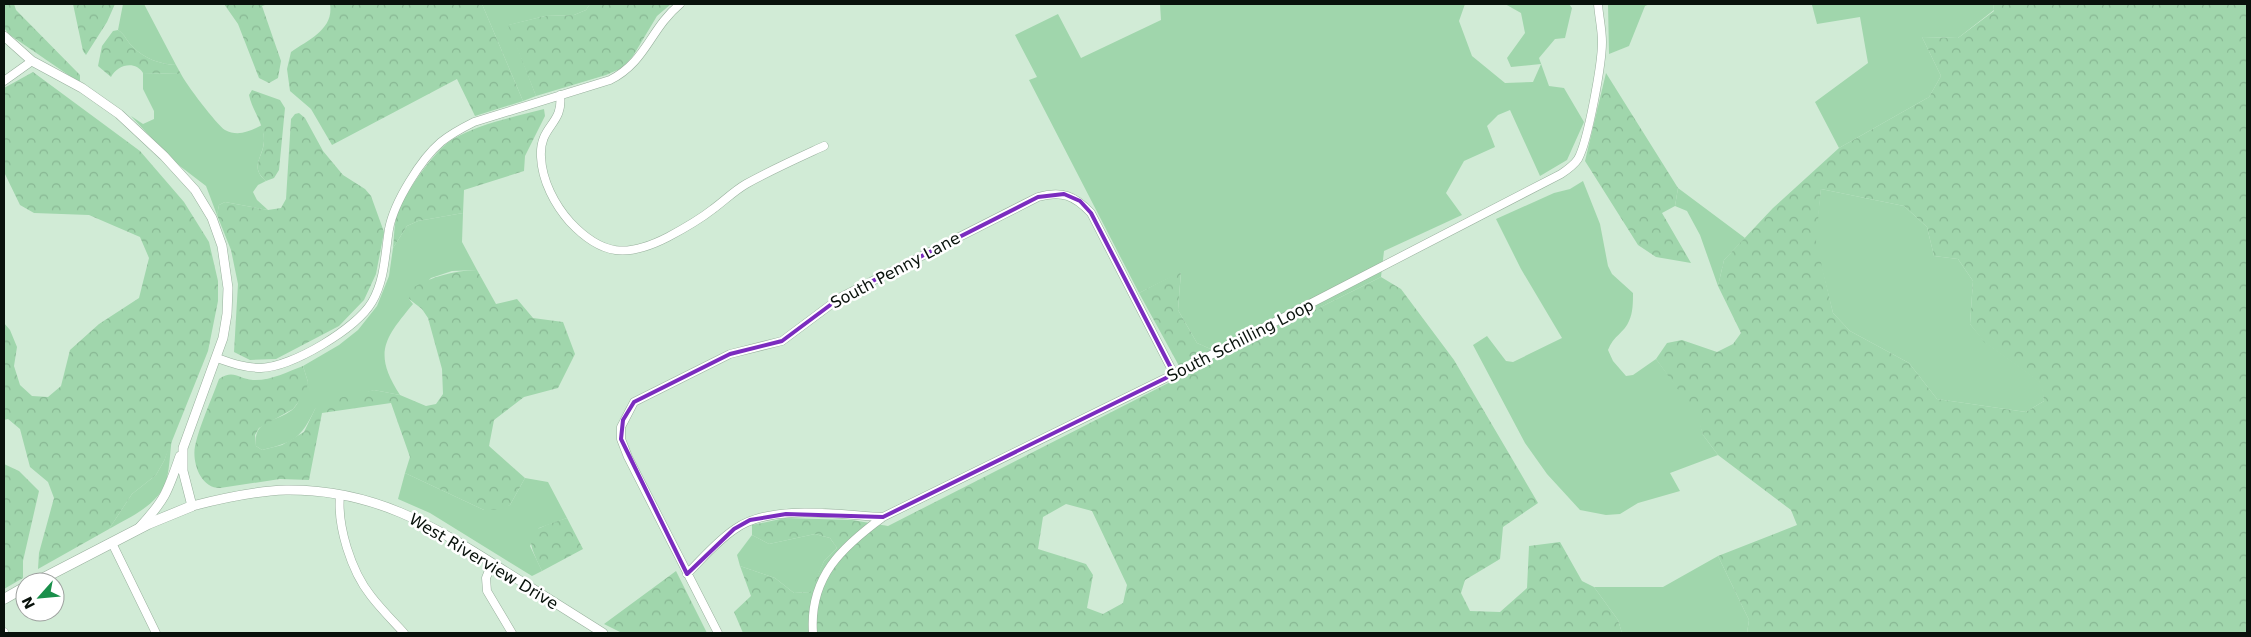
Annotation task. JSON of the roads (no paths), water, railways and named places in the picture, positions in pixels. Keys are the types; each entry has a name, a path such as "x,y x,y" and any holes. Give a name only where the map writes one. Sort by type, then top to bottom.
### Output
{"main road":[{"path":"55,572 138,529 192,506"}],"street":[{"path":"217,358 244,367 279,366 344,331 358,319 372,302 384,270 394,212 428,156 440,142 474,122 610,80 622,74 639,59 659,24 680,4"},
{"name":"South Schilling Loop","path":"814,633 814,608 829,567 854,538 883,518 1174,374 1561,174 1571,167 1578,158 1587,130 1600,62 1602,40 1598,4"},
{"path":"4,36 32,61 82,88 119,114 164,156 195,190 212,218 222,246 228,288 223,338 167,494 157,509 138,529"},
{"path":"4,81 32,61"},
{"path":"560,96 562,107 559,116 548,128 542,139 541,157 545,179 564,215 592,241 611,250 631,252 649,247 685,228 746,184 824,146"},
{"name":"South Penny Lane","path":"718,633 628,457 621,439 623,420 634,402 730,354 782,341 841,297 1038,196 1051,193 1064,194 1080,201 1091,213 1174,374"},
{"path":"187,434 182,460 192,506"},
{"name":"West Riverview Drive","path":"192,506 227,497 285,490 340,495 398,511 426,523 603,633"},
{"path":"340,495 338,512 341,530 364,586 404,633"},
{"path":"687,574 734,529 750,520 786,514 883,518"},
{"path":"112,543 156,633"},
{"path":"492,563 486,578 487,592 512,633"}]}
